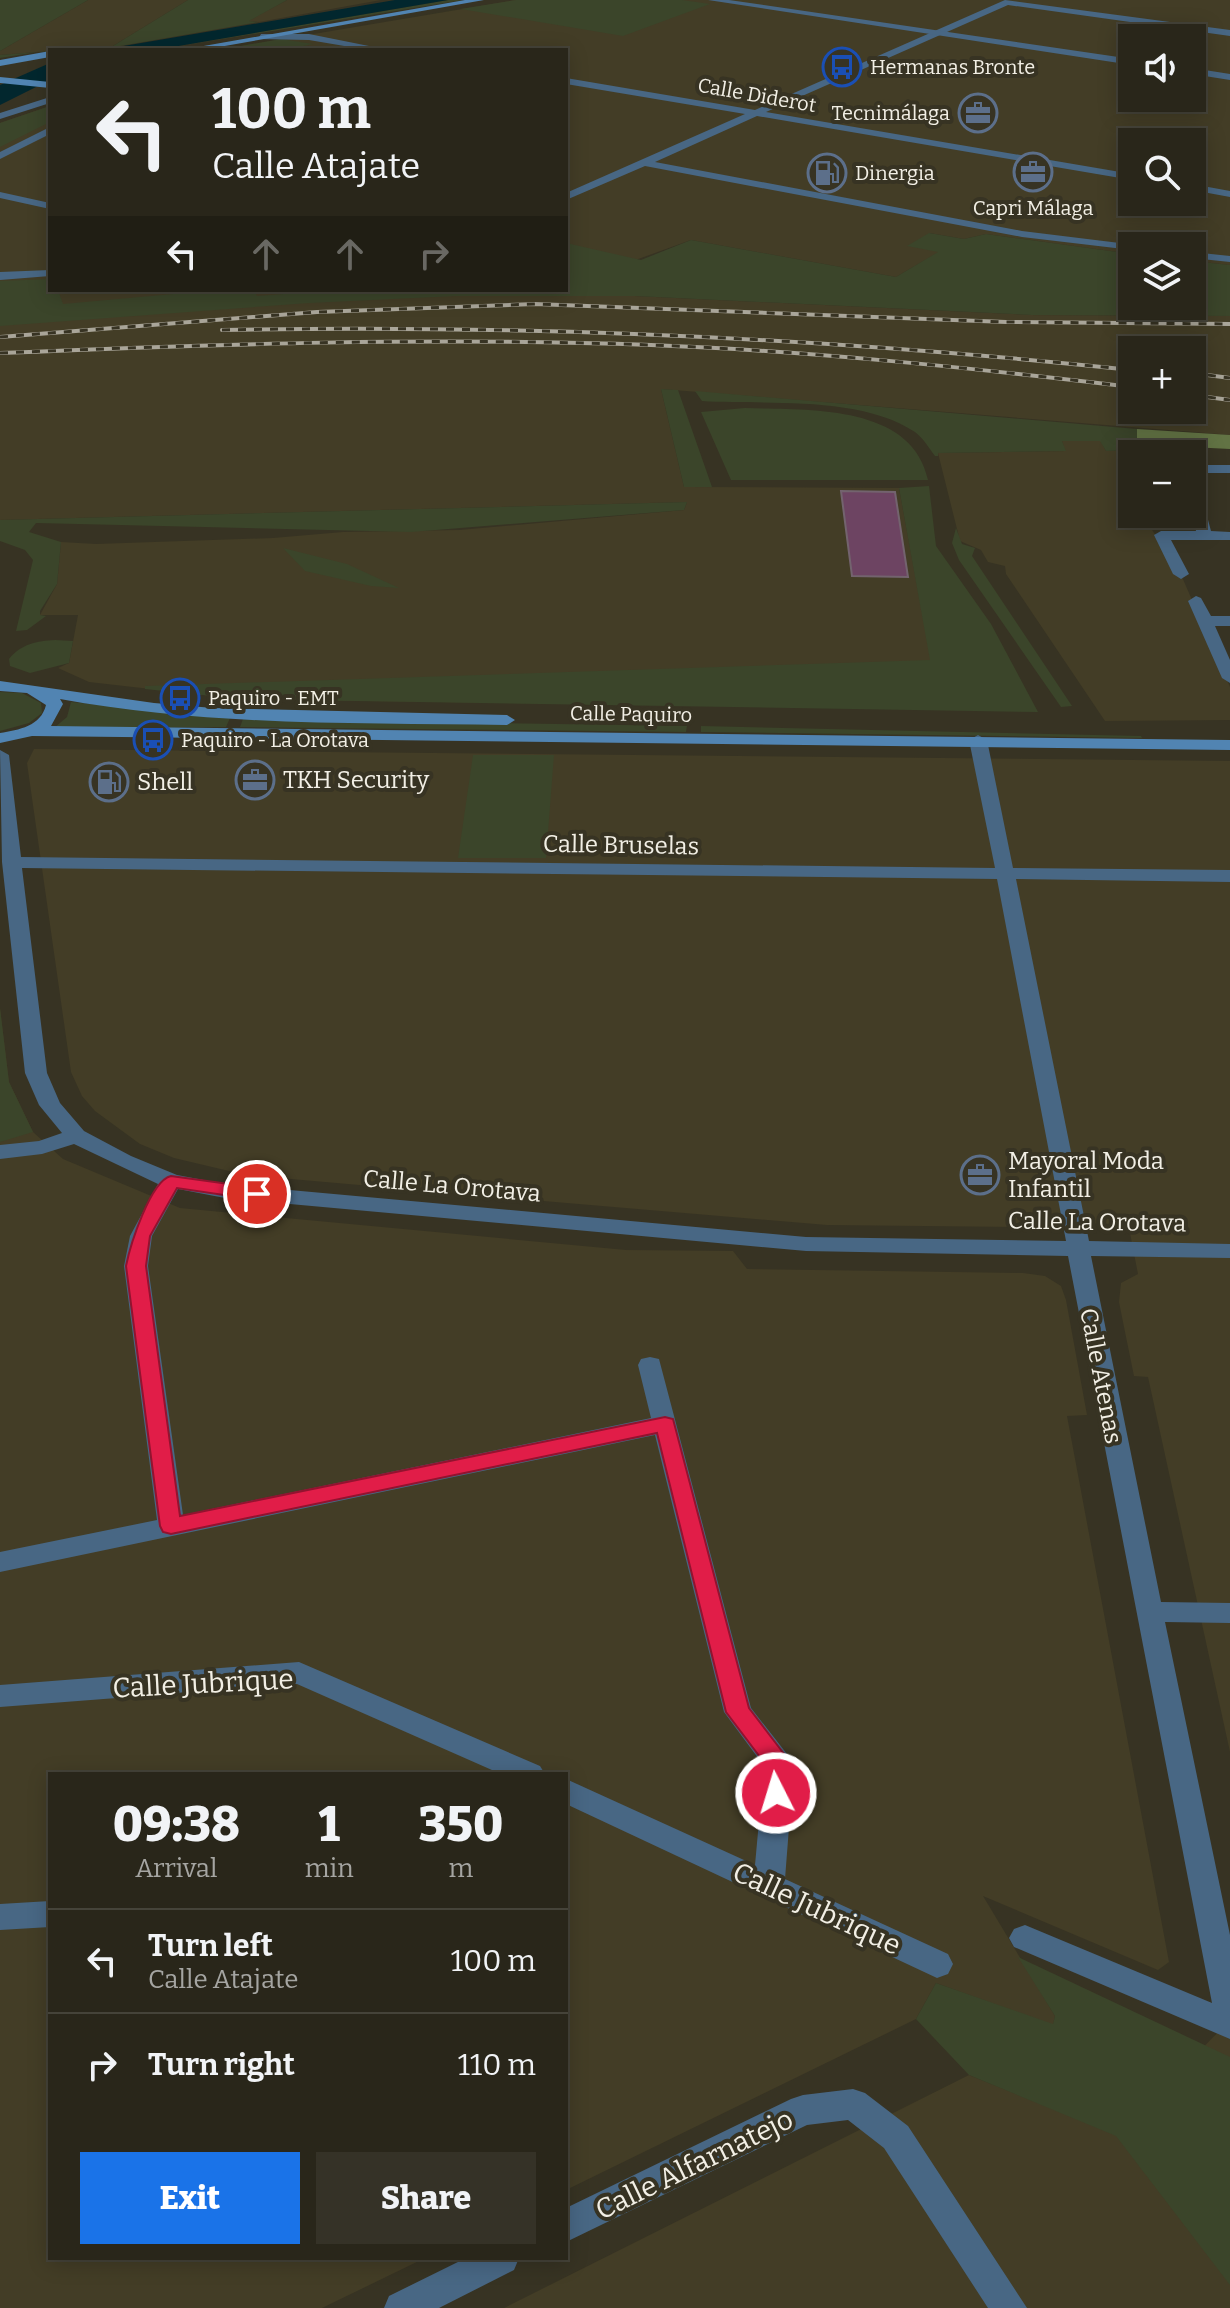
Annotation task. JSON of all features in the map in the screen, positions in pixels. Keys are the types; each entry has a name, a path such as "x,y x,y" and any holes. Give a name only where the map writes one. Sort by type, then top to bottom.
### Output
{"main road":[{"path":"198,48 480,0"},
{"path":"0,63 48,54"},
{"path":"3,81 40,85"},
{"name":"Calle Paquiro","path":"0,686 126,704 239,714 1230,734"},
{"path":"31,731 46,723 54,713 55,704 38,690"},
{"name":"Calle Paquiro","path":"0,738 31,731 1230,745"}],"street":[{"path":"712,0 1118,60"},
{"path":"568,196 1009,1 1230,33"},
{"path":"261,37 309,37 372,48"},
{"path":"325,48 348,44"},
{"path":"1206,73 1230,77"},
{"name":"Calle Diderot","path":"568,81 1118,175"},
{"path":"21,109 46,94 40,85"},
{"path":"0,116 48,101"},
{"path":"0,156 48,132"},
{"path":"646,163 1022,234 1118,245"},
{"path":"1206,190 1230,194"},
{"path":"0,195 48,206"},
{"path":"1206,256 1230,259"},
{"path":"0,276 48,273"},
{"path":"1206,469 1230,469"},
{"path":"1203,528 1205,536"},
{"path":"1181,574 1161,535 1230,536"},
{"path":"1196,601 1230,678"},
{"path":"1203,621 1230,621"},
{"name":"Calle Atenas","path":"978,740 1073,1209 1083,1284 1230,2012"},
{"name":"Calle La Orotava","path":"0,755 36,1073 50,1105 76,1136 123,1161 171,1181 225,1191 806,1244 1230,1251"},
{"name":"Calle Bruselas","path":"11,862 1230,876"},
{"path":"0,1152 42,1147 76,1136"},
{"path":"171,1181 141,1236 136,1266 171,1526"},
{"path":"650,1365 738,1712 779,1763 769,1885"},
{"path":"0,1562 665,1424"},
{"path":"1149,1612 1230,1613"},
{"name":"Calle Jubrique","path":"0,1696 299,1673 525,1772"},
{"name":"Calle Jubrique","path":"568,1792 937,1964"},
{"path":"0,1917 48,1914"},
{"path":"1025,1938 1230,2025"},
{"name":"Calle Alfarnatejo","path":"568,2225 803,2110 853,2104 896,2137 1009,2308"},
{"path":"402,2308 498,2260"}],"shaded area":[{"path":"88,0 188,0 113,46 48,48 48,51 0,55 0,51"},
{"path":"287,0 381,0 259,22 248,21"},
{"path":"516,0 1230,0 1230,265 1206,262 1206,232 1118,232 1118,252 986,234 964,239 929,233 939,252 896,277 691,240 568,284 568,48 230,48"},
{"path":"48,107 48,292 501,292 468,296 635,296 1032,315 1118,315 1118,320 1206,320 1206,316 1230,316 1230,435 661,389 684,487 899,488 940,709 292,700 212,696 89,682 58,668 69,663 78,615 40,615 57,584 61,542 96,544 273,538 343,532 459,530 684,510 687,502 0,520 0,123"},
{"path":"1062,441 1101,441 1106,451 1118,451 1118,528 1151,528 1182,577 1230,687 1230,720 1105,721 1006,574 1005,566 988,562 981,550 960,541 938,453 1065,451"},
{"path":"34,749 1230,761 1230,1752 1148,1377 1134,1376 1119,1302 1121,1283 1138,1274 1129,1228 1113,1224 1044,1222 1026,1227 827,1225 496,1197 246,1175 174,1158 140,1144 95,1111 82,1096 71,1072 27,763"},
{"path":"0,1008 9,1082 33,1132 63,1159 180,1208 626,1250 733,1251 747,1269 1023,1273 1045,1276 1061,1286 1087,1415 1067,1416 1169,1962 1158,1970 983,1896 1055,2016 1053,2025 936,1983 916,2019 568,2189 568,1772 48,1772 48,2260 421,2260 322,2308 0,2308"},
{"path":"1230,2020 1230,2308 504,2308 969,2075 1117,2135"}],"green space":[{"path":"0,0 88,0 0,51"},
{"path":"188,0 287,0 249,21 259,22 109,48 90,48 113,46"},
{"path":"448,0 463,0 167,48"},
{"path":"516,0 682,0 710,4 623,36 461,9 355,26"},
{"path":"281,39 313,44 294,48 229,48"},
{"path":"37,52 0,58 0,55"},
{"path":"48,107 48,123 0,147 0,123"},
{"path":"929,233 964,239 986,234 1118,252 1118,315 1032,315 635,296 456,296 309,303 0,326 0,281 48,279 48,292 59,292 63,304 184,292 255,292 257,296 296,292 568,292 568,243 641,260 691,240 896,277 938,252 907,246"},
{"path":"1206,262 1230,265 1230,316 1206,316"},
{"path":"661,389 678,390 712,487 684,487"},
{"path":"695,391 1137,429 1138,440 1118,440 1118,451 1106,451 1100,441 1062,441 1066,451 938,453 935,456 915,432 893,420 867,412 812,404 702,401"},
{"path":"745,408 825,411 879,424 901,437 918,455 928,480 731,480 701,412"},
{"path":"1137,429 1230,435 1230,449 1206,448 1206,440 1137,440"},
{"path":"929,486 936,546 991,624 1038,712 292,700 145,689 145,686 930,660 899,488"},
{"path":"687,502 684,510 411,532 36,523 29,532 61,542 57,584 40,611 40,615 46,616 27,630 16,631 33,560 25,550 0,541 0,520"},
{"path":"956,528 962,544 975,548 972,556 1072,706 1061,707 959,560 952,543"},
{"path":"283,548 347,564 399,588 371,586 305,571"},
{"path":"55,640 73,641 69,663 30,673 10,666 9,659 24,647"},
{"path":"0,692 22,693 41,703 42,713 29,723 0,731"},
{"path":"71,702 230,718 226,727 54,728 67,717"},
{"path":"243,719 687,726 686,732 240,727"},
{"path":"701,726 1141,736 1142,738 701,732"},
{"path":"473,755 554,755 546,858 458,858"},
{"path":"0,1008 9,1082 33,1132 0,1142"},
{"path":"1018,1957 1230,2057 1230,2285 1116,2136 969,2075 916,2019 936,1983 1053,2024 1055,2016"}],"water":[{"path":"395,0 448,0 167,48 112,48"},
{"path":"48,64 48,81 0,105 0,85"}],"building":[{"path":"841,491 895,492 908,577 852,576"}],"railway":[{"path":"0,337 317,312 535,304 1006,322 1230,324"},
{"path":"222,330 450,329 678,336 905,349 1118,369"},
{"path":"0,353 326,343 651,345 892,361 1118,385"},
{"path":"1206,375 1230,378"},
{"path":"1206,397 1230,400"}],"place":[{"name":"Hermanas Bronte","path":"842,67"},
{"name":"Tecnimálaga","path":"978,113"},
{"name":"Capri Málaga","path":"1033,172"},
{"name":"Dinergia","path":"827,173"},
{"name":"Paquiro - EMT","path":"180,698"},
{"name":"Paquiro - La Orotava","path":"153,740"},
{"name":"TKH Security","path":"255,780"},
{"name":"Shell","path":"109,782"},
{"name":"Mayoral Moda Infantil","path":"980,1175"}],"route":[{"path":"257,1194 171,1181 141,1236 136,1266 171,1526 665,1424 738,1712 779,1763 776,1793"}]}
